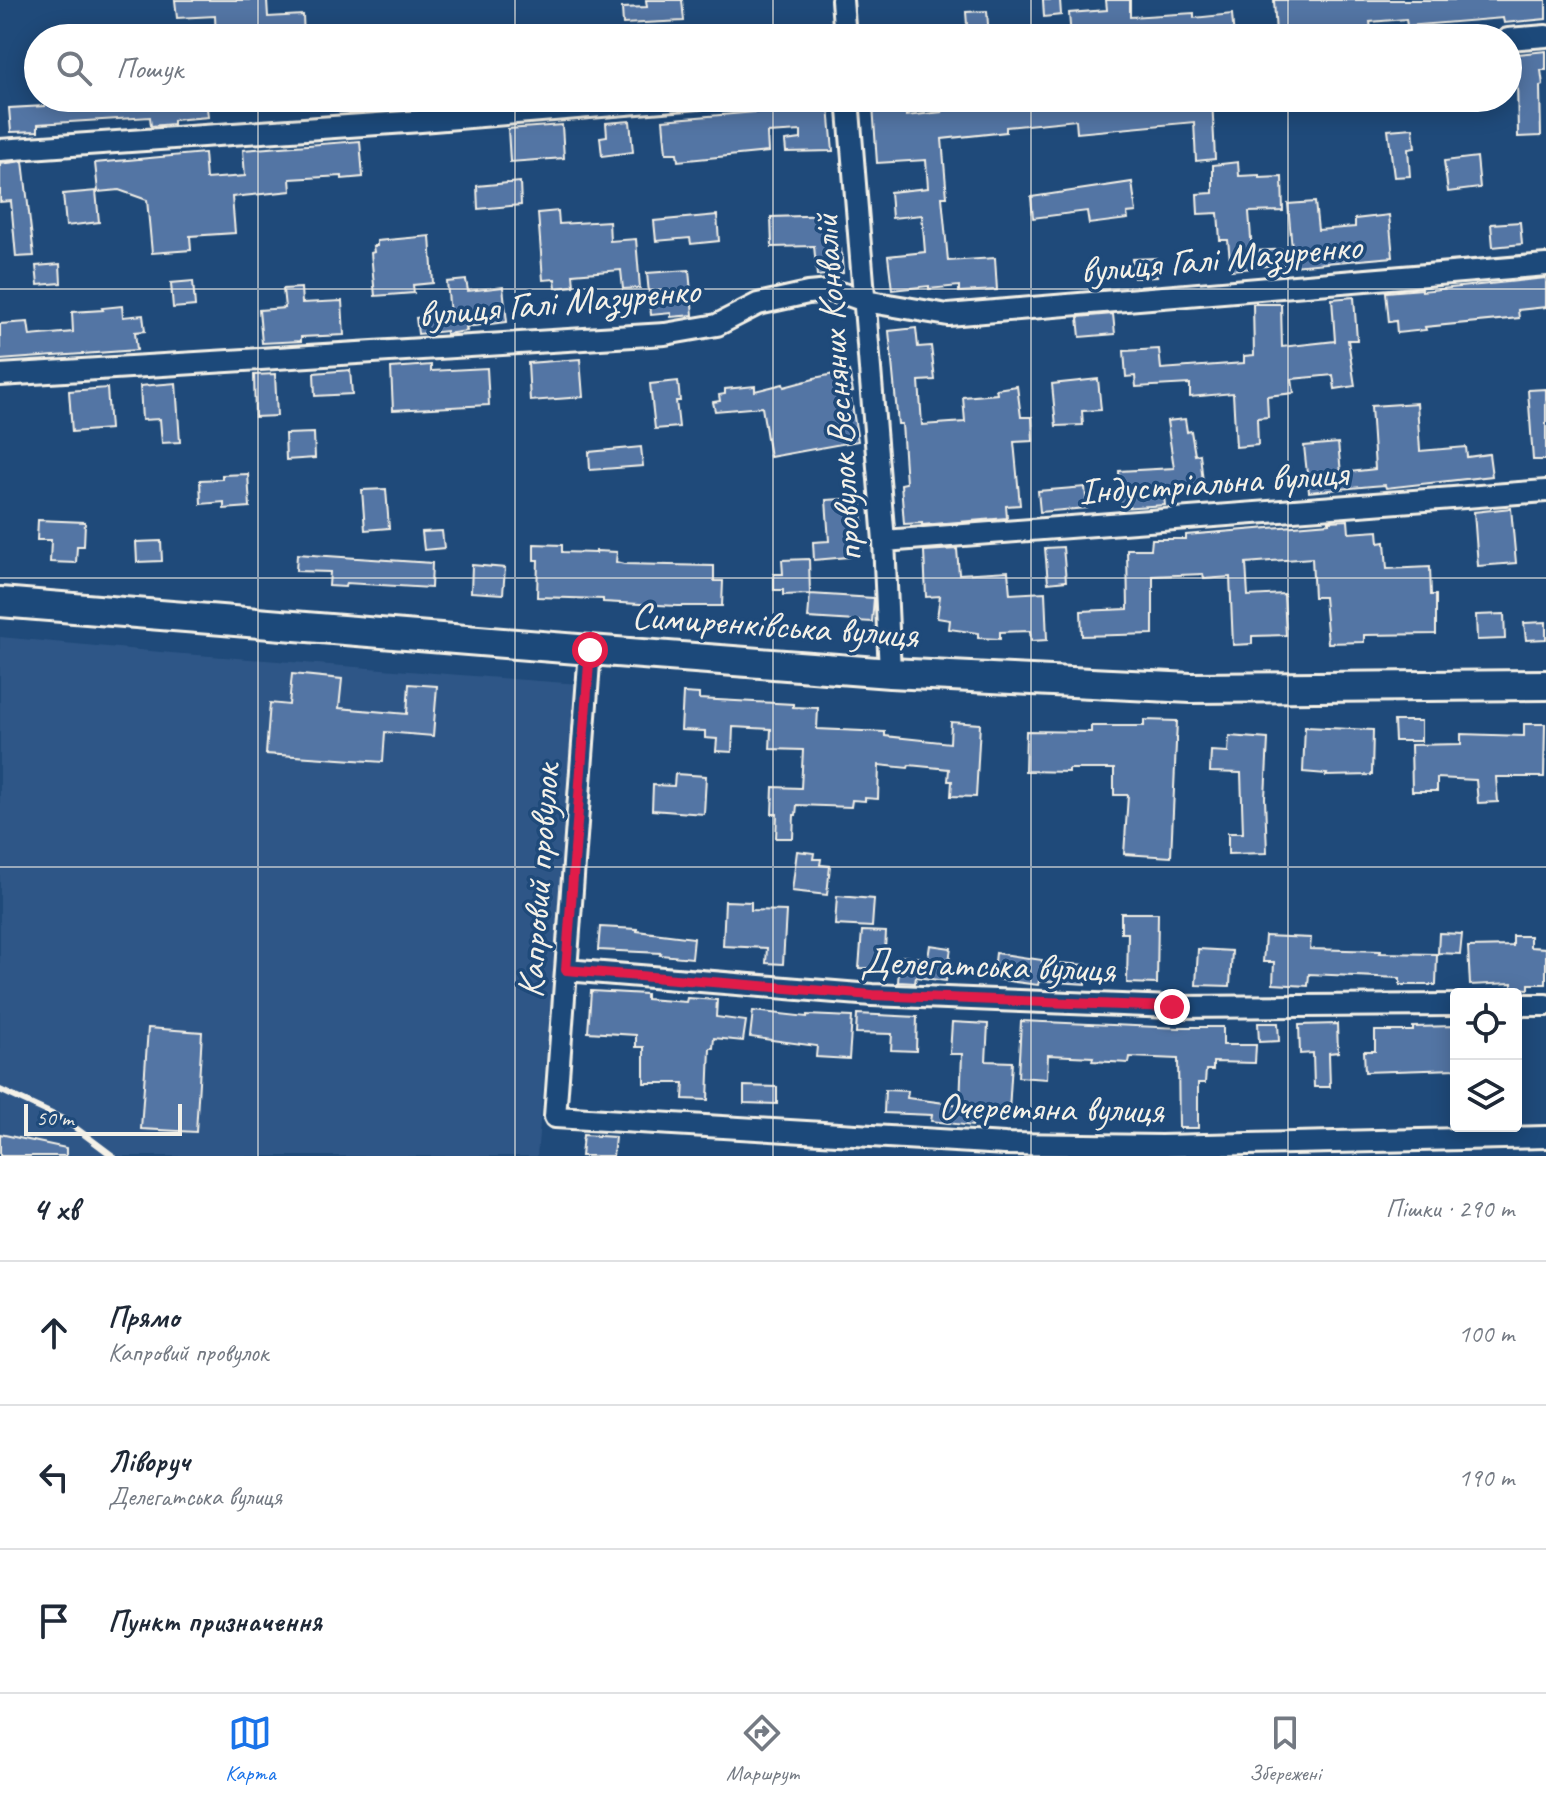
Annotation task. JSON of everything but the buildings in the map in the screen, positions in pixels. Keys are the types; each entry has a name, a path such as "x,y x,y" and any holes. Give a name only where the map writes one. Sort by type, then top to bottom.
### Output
{"main road":[{"name":"Симиренківська вулиця","path":"0,602 890,673 1191,688 1546,685"}],"street":[{"path":"842,0 844,24"},
{"path":"1522,38 1546,36"},
{"path":"0,150 528,112"},
{"name":"провулок Весняних Конвалій","path":"849,112 884,541 890,673"},
{"name":"вулиця Галі Мазуренко","path":"0,375 665,334 717,325 758,304 830,291 865,301 948,315 1546,265"},
{"name":"Індустріальна вулиця","path":"884,541 1546,491"},
{"name":"Капровий провулок","path":"555,1117 590,650"},
{"name":"Делегатська вулиця","path":"566,970 872,995 1172,1007 1450,1005"},
{"path":"1522,1005 1546,1005"},
{"name":"Очеретяна вулиця","path":"555,1117 1005,1144 1161,1146 1546,1137"}],"shaded area":[{"path":"0,637 579,684 537,1156 0,1156"}],"railway":[{"path":"0,1090 65,1120 113,1156"}],"route":[{"path":"590,650 566,970 872,995 1172,1007"}]}
